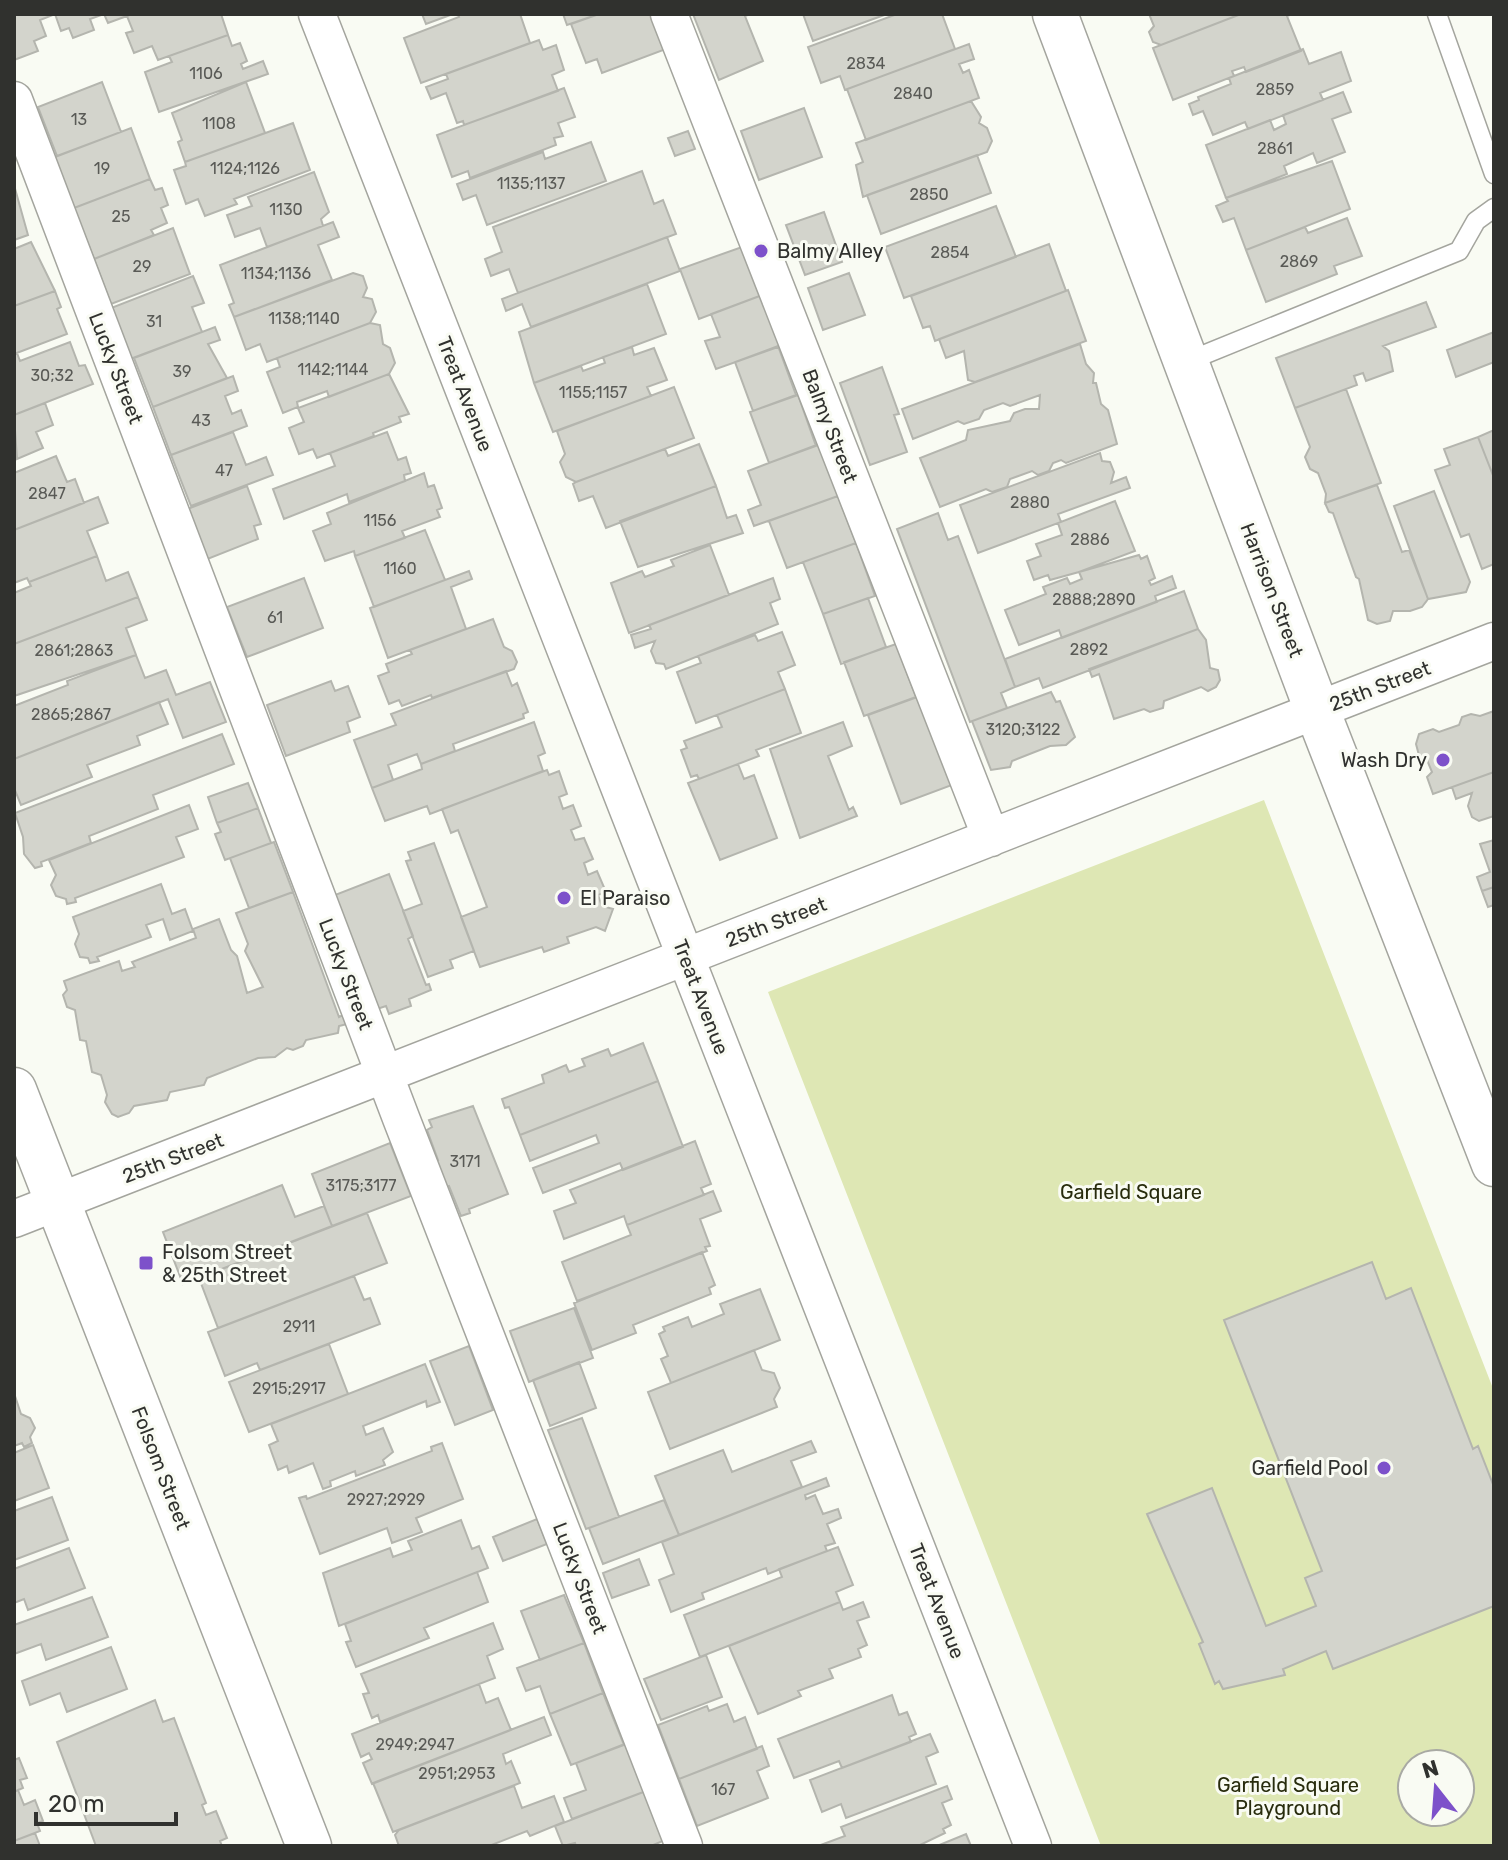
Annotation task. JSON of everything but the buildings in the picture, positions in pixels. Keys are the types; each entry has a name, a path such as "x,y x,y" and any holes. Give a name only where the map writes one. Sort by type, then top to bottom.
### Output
{"street":[{"name":"Treat Avenue","path":"317,14 1033,1846"},
{"name":"Balmy Street","path":"669,14 991,838"},
{"name":"Harrison Street","path":"1055,14 1317,710 1494,1164"},
{"name":"Lucky Street","path":"14,100 384,1076 684,1846"},
{"name":"25th Street","path":"14,1219 1494,641"},
{"name":"Folsom Street","path":"14,1090 309,1846"}],"lane":[{"path":"1437,14 1494,174"},
{"path":"1186,362 1459,251 1476,221 1494,208"}],"green space":[{"name":"Garfield Square","path":"1264,800 1494,1391 1494,1846 1101,1846 768,992"}],"place":[{"name":"Balmy Alley","path":"761,251"},
{"name":"Wash Dry","path":"1443,760"},
{"name":"El Paraiso","path":"564,898"},
{"name":"Folsom Street & 25th Street","path":"146,1263"},
{"name":"Garfield Pool","path":"1384,1468"}],"park label":[{"name":"Garfield Square Playground","path":"1288,1796"}]}
